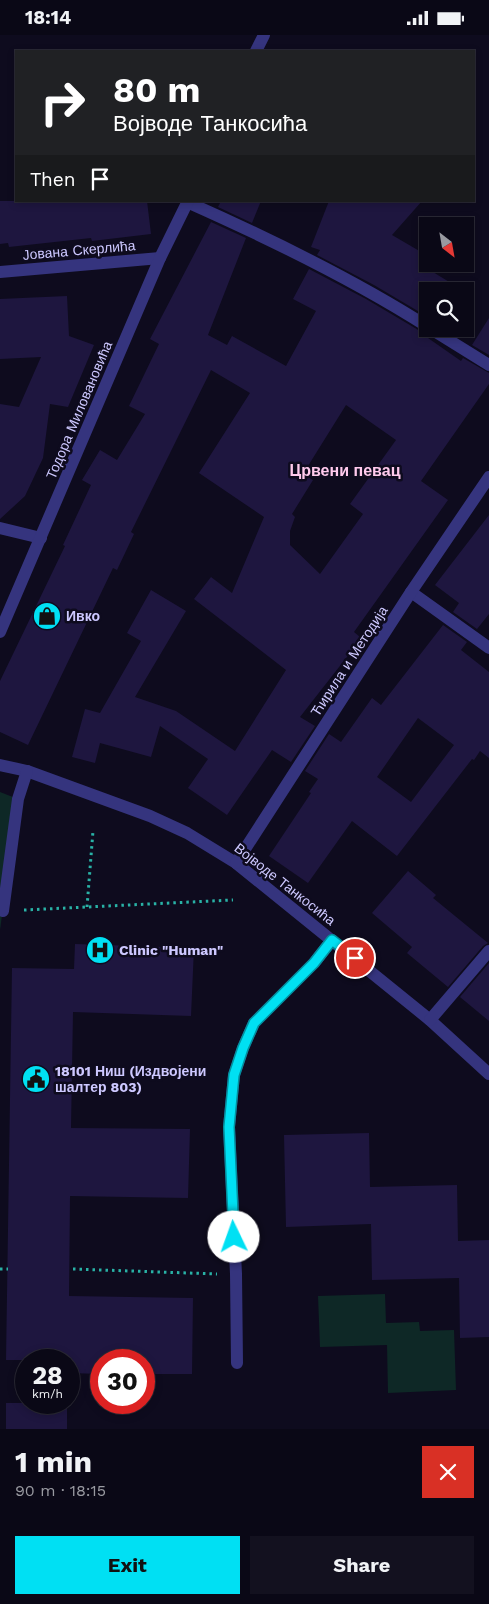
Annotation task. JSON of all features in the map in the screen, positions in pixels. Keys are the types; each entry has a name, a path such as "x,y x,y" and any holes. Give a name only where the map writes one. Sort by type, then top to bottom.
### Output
{"street":[{"path":"256,50 264,35"},
{"path":"188,202 290,251 398,308 419,321"},
{"name":"Тодора Миловановића","path":"0,632 160,258 188,202"},
{"name":"Јована Скерлића","path":"0,273 160,258"},
{"path":"444,337 489,365"},
{"name":"Ћирила и Методија","path":"236,863 411,591 489,477"},
{"path":"0,528 41,538"},
{"path":"411,591 489,648"},
{"name":"Војводе Танкосића","path":"0,765 28,771 150,816 187,833 236,863 430,1020 489,1074"},
{"path":"3,911 18,799 28,771"},
{"path":"237,1363 236,1274 229,1127 234,1075 254,1023 314,963 332,940"},
{"path":"430,1020 489,951"}],"path":[{"path":"87,907 93,831"},
{"path":"3,911 233,900"},
{"path":"0,1269 8,1269"},
{"path":"73,1269 236,1274"}],"green space":[{"path":"0,792 18,799 0,930"},
{"path":"385,1294 386,1323 419,1322 420,1331 454,1330 456,1390 388,1393 387,1345 320,1347 318,1296"}],"building":[{"path":"0,201 147,202 151,234 92,241 91,238 9,247 8,243 0,244"},
{"path":"220,202 261,202 252,223 218,207"},
{"path":"329,202 421,202 392,235 419,251 419,273 435,273 449,282 419,282 419,312 317,255 320,250 311,247"},
{"path":"211,222 246,238 208,335 227,345 232,336 286,366 316,311 293,299 309,269 366,299 419,330 419,337 427,337 461,361 463,358 489,373 489,384 421,481 448,500 354,632 360,637 357,644 300,717 315,726 291,762 272,750 227,815 188,788 208,759 160,726 151,757 100,743 95,763 72,757 85,709 100,713 141,641 127,633 151,590 186,611 135,697 176,711 235,751 286,670 194,599 211,577 232,593 264,517 199,473 250,393 211,370 131,532 134,534 117,570 113,568 28,745 0,732 0,681 65,546 63,545 91,485 82,480 100,450 117,460 145,414 129,406 159,344 150,339","holes":["346,405 396,440 350,504 363,514 320,574 290,545 290,531 295,517 292,514 313,480 303,474"]},
{"path":"67,296 69,336 94,345 68,407 50,404 43,458 25,496 0,519 0,404 19,407 41,357 0,359 0,299"},
{"path":"489,318 489,355 472,345"},
{"path":"489,515 489,614 477,629 453,612 459,603 435,585"},
{"path":"443,625 467,642 461,650 489,672 489,758 480,751 474,760 472,759 397,856 352,821 308,883 269,856 311,793 309,792 318,779 305,771 329,734 341,742 372,698 381,705","holes":["418,718 454,745 411,802 377,777"]},
{"path":"408,871 436,895 433,898 488,943 483,946 448,987 407,953 412,947 372,913"},
{"path":"75,944 194,948 191,1016 73,1012 71,1128 190,1129 188,1198 70,1196 69,1296 193,1298 192,1374 155,1374 155,1349 90,1349 90,1374 80,1373 80,1349 15,1349 15,1360 6,1360 12,968 74,969"},
{"path":"489,963 489,1021 460,997"},
{"path":"369,1133 370,1187 457,1185 458,1241 489,1240 489,1337 460,1338 459,1278 372,1280 371,1224 286,1227 284,1135"},
{"path":"6,1403 15,1403 15,1414 67,1414 67,1429 6,1429"}],"place":[{"name":"Ивко","path":"47,616"},
{"name":"Clinic \"Human\"","path":"100,950"},
{"name":"18101 Ниш (Издвојени шалтер 803)","path":"36,1079"}],"district":[{"name":"Црвени певац","path":"345,470"}],"route":[{"path":"234,1237 229,1127 234,1075 243,1048 254,1023 314,963 332,940 355,958"}]}
